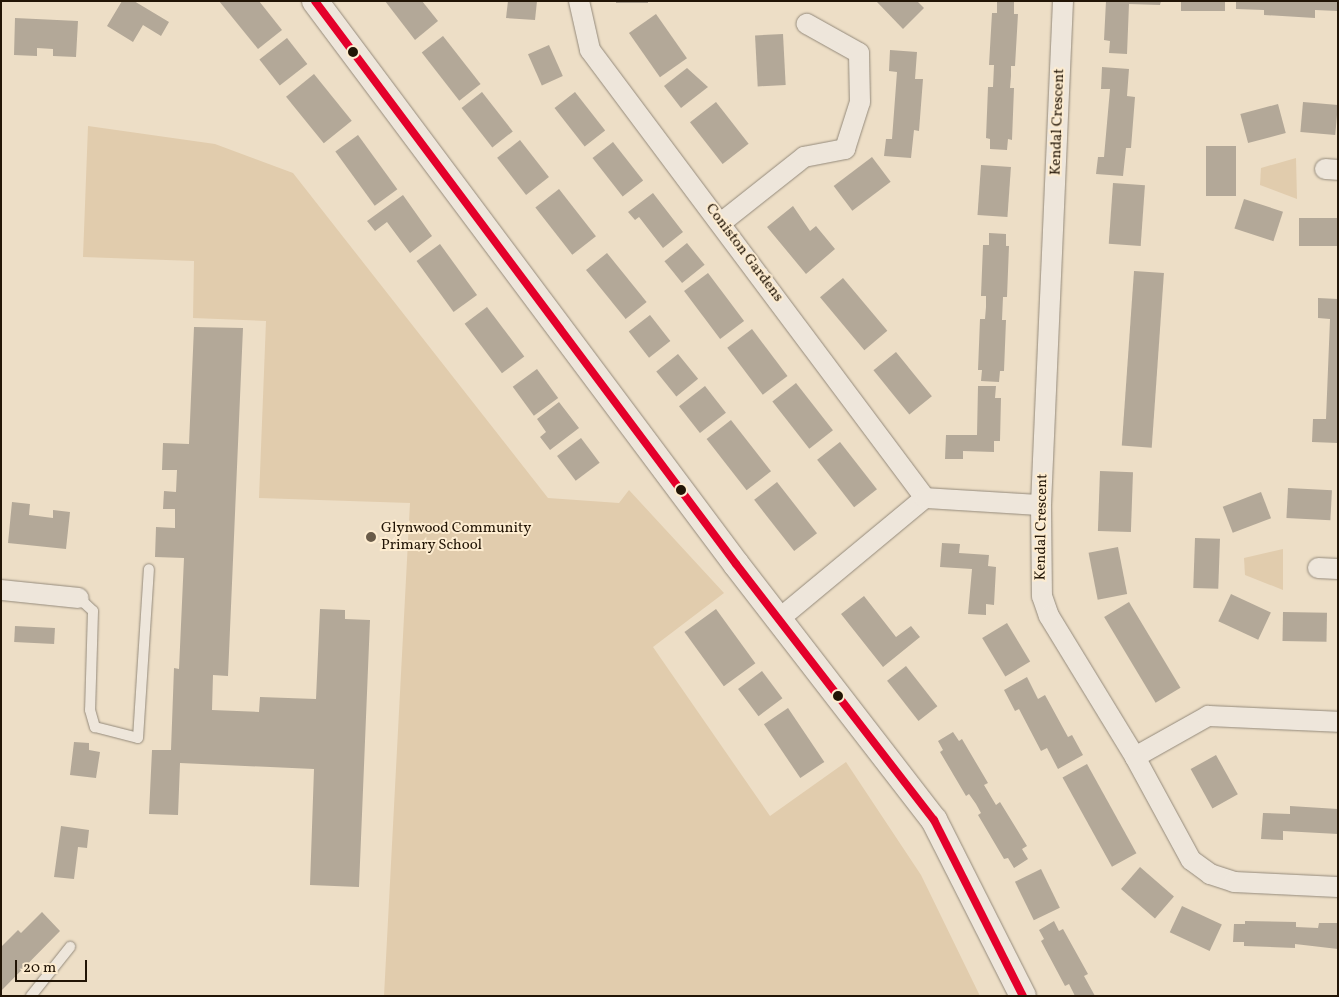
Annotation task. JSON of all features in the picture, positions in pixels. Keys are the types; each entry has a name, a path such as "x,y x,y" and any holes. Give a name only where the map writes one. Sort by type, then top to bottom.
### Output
{"street":[{"path":"315,1 779,619 934,820 1023,996"},
{"name":"Coniston Gardens","path":"579,1 590,50 722,222 925,498"},
{"name":"Kendal Crescent","path":"1062,1 1041,506 1040,583 1049,616 1135,757 1190,860 1210,874 1234,882 1338,887"},
{"path":"722,222 804,157 845,150 860,102 859,53 807,24"},
{"path":"779,619 925,498 1041,506"},
{"path":"1,590 80,598"},
{"path":"1135,757 1208,716 1338,722"}],"lane":[{"path":"80,598 93,611 90,710 94,727 138,738 149,569"},
{"path":"31,996 70,947"}],"shaded area":[{"name":"Glynwood Community Primary School","path":"88,126 215,144 293,173 548,498 619,503 629,490 724,593 653,647 770,816 846,762 921,875 980,996 384,996 410,503 259,498 266,321 193,318 194,261 83,257"},
{"path":"1296,158 1297,199 1260,185 1261,168"},
{"path":"1283,549 1283,590 1245,575 1244,558"}],"building":[{"path":"122,1 134,1 169,22 161,36 143,25 133,42 107,26"},
{"path":"219,1 259,1 282,30 258,49"},
{"path":"385,1 422,1 438,21 415,40"},
{"path":"508,1 537,1 535,20 506,18"},
{"path":"616,1 648,1 648,3 616,3"},
{"path":"876,1 917,1 924,8 903,29"},
{"path":"997,1 1014,2 1014,14 1018,14 1015,66 1011,66 1010,88 1014,88 1012,140 1008,139 1007,150 990,149 990,139 986,138 988,87 993,87 994,65 989,65 992,13 997,13"},
{"path":"1106,1 1161,1 1160,5 1129,4 1127,54 1109,53 1110,41 1104,40"},
{"path":"1181,1 1225,1 1225,11 1181,11"},
{"path":"1236,1 1338,1 1338,11 1315,10 1315,18 1264,15 1264,10 1236,9"},
{"path":"656,14 687,58 660,77 629,33"},
{"path":"15,18 78,21 76,57 53,56 53,49 37,48 37,56 14,55"},
{"path":"783,34 786,85 758,86 755,35"},
{"path":"443,36 481,84 459,101 422,53"},
{"path":"287,38 307,64 280,86 259,60"},
{"path":"549,45 563,76 542,85 528,54"},
{"path":"890,50 917,52 915,79 923,79 919,131 914,130 911,158 884,156 886,139 892,139 897,72 889,71"},
{"path":"1102,67 1129,69 1127,96 1135,97 1131,148 1126,148 1123,176 1096,174 1098,157 1104,157 1110,89 1101,89"},
{"path":"687,68 708,87 681,108 664,86"},
{"path":"314,74 352,121 324,143 286,97"},
{"path":"482,92 513,131 492,147 462,108"},
{"path":"575,92 605,131 585,147 555,108"},
{"path":"716,102 749,144 723,164 690,122"},
{"path":"1303,102 1338,105 1335,135 1300,132"},
{"path":"1278,104 1286,133 1248,143 1240,114"},
{"path":"358,135 397,189 375,206 335,151"},
{"path":"520,140 549,177 526,195 497,158"},
{"path":"613,142 643,181 623,197 593,158"},
{"path":"1206,146 1236,146 1236,196 1206,196"},
{"path":"872,157 891,182 852,211 834,186"},
{"path":"981,165 1011,167 1007,217 978,215"},
{"path":"1113,183 1145,185 1141,246 1109,244"},
{"path":"559,189 596,236 572,255 535,207"},
{"path":"653,193 683,232 663,248 639,217 635,220 628,212"},
{"path":"403,195 432,236 410,253 387,222 375,231 367,221"},
{"path":"1244,199 1283,212 1273,241 1234,228"},
{"path":"793,206 810,231 816,226 835,249 806,274 767,227"},
{"path":"1299,218 1338,218 1338,246 1299,246"},
{"path":"989,233 1006,234 1006,246 1009,246 1007,297 1003,297 1002,320 1006,320 1004,371 1000,371 999,382 981,381 982,370 978,370 980,319 985,319 986,307 986,296 981,296 983,245 989,245"},
{"path":"687,243 705,265 682,283 664,261"},
{"path":"440,244 477,295 454,312 417,261"},
{"path":"607,253 647,302 626,319 586,270"},
{"path":"1134,271 1164,273 1152,448 1122,446"},
{"path":"708,273 744,321 720,339 684,291"},
{"path":"843,278 887,331 864,350 820,297"},
{"path":"1318,298 1338,299 1338,443 1312,442 1313,419 1326,419 1330,319 1318,318"},
{"path":"487,307 524,357 502,373 465,324"},
{"path":"650,315 670,341 649,358 629,332"},
{"path":"194,327 243,328 228,676 213,675 212,710 259,712 260,697 316,699 320,609 345,610 345,619 370,620 359,887 310,885 314,769 180,763 178,815 149,814 152,750 171,750 174,668 179,669 184,558 155,557 156,527 175,528 175,509 163,509 164,491 176,492 177,470 162,470 163,443 189,444"},
{"path":"752,329 788,376 763,395 727,348"},
{"path":"896,352 932,396 909,415 873,370"},
{"path":"678,354 698,379 676,396 656,372"},
{"path":"537,369 558,398 534,416 513,387"},
{"path":"796,383 833,430 809,449 772,401"},
{"path":"705,386 726,413 700,433 679,406"},
{"path":"978,386 996,386 995,398 1001,398 1000,441 994,441 994,452 963,451 963,459 945,459 946,435 977,435"},
{"path":"559,402 579,428 550,450 540,437 546,432 537,419"},
{"path":"731,420 771,471 747,490 707,439"},
{"path":"581,438 600,463 576,481 557,456"},
{"path":"840,442 877,489 854,507 817,460"},
{"path":"1100,471 1133,472 1131,532 1098,531"},
{"path":"777,482 817,533 794,551 754,500"},
{"path":"1288,488 1332,490 1330,520 1286,518"},
{"path":"1261,492 1271,518 1233,533 1223,507"},
{"path":"12,502 30,504 29,515 53,518 53,510 70,512 66,549 8,543"},
{"path":"1195,538 1220,539 1218,589 1193,588"},
{"path":"942,543 960,544 959,553 989,555 988,566 996,567 994,605 986,604 986,615 968,614 972,569 940,567"},
{"path":"1118,547 1127,594 1098,600 1089,553"},
{"path":"1231,594 1271,613 1258,640 1218,621"},
{"path":"864,596 896,637 911,626 920,637 883,667 841,614"},
{"path":"1129,602 1181,688 1156,703 1104,617"},
{"path":"716,609 755,663 724,686 684,632"},
{"path":"1283,612 1327,613 1326,642 1282,641"},
{"path":"1007,623 1030,662 1005,677 982,638"},
{"path":"15,626 55,628 54,644 14,642"},
{"path":"906,666 937,706 918,721 887,681"},
{"path":"762,671 782,698 759,716 738,689"},
{"path":"1027,677 1038,699 1045,695 1068,737 1072,735 1083,755 1058,769 1047,748 1041,751 1019,709 1015,711 1004,690"},
{"path":"788,708 824,762 800,778 764,724"},
{"path":"953,732 959,741 962,739 988,783 984,785 996,805 1000,802 1027,846 1022,849 1028,859 1014,868 1008,858 1004,859 978,815 981,813 976,804 969,794 966,796 940,752 943,750 938,741"},
{"path":"74,742 89,743 89,750 100,752 96,778 70,775"},
{"path":"1216,755 1238,794 1212,808 1191,769"},
{"path":"1087,764 1136,853 1112,867 1063,778"},
{"path":"1290,806 1338,809 1338,834 1283,831 1283,840 1261,839 1263,813 1290,814"},
{"path":"61,826 89,830 87,848 78,847 74,879 54,877"},
{"path":"1140,867 1174,897 1155,918 1121,889"},
{"path":"1041,869 1060,908 1034,920 1015,882"},
{"path":"1182,906 1222,925 1210,951 1170,932"},
{"path":"42,912 60,931 1,991 1,947 18,930 21,933"},
{"path":"1054,921 1059,931 1063,929 1088,974 1084,976 1095,996 1075,996 1069,984 1065,986 1041,941 1044,939 1039,930"},
{"path":"1245,921 1296,922 1296,927 1318,928 1319,923 1338,923 1338,949 1295,944 1295,948 1244,946 1244,942 1233,942 1234,924 1245,924"}],"transit line":[{"path":"315,1 736,564 934,820 1023,996"}],"place":[{"name":"Glynwood Community Primary School","path":"371,537"}]}
